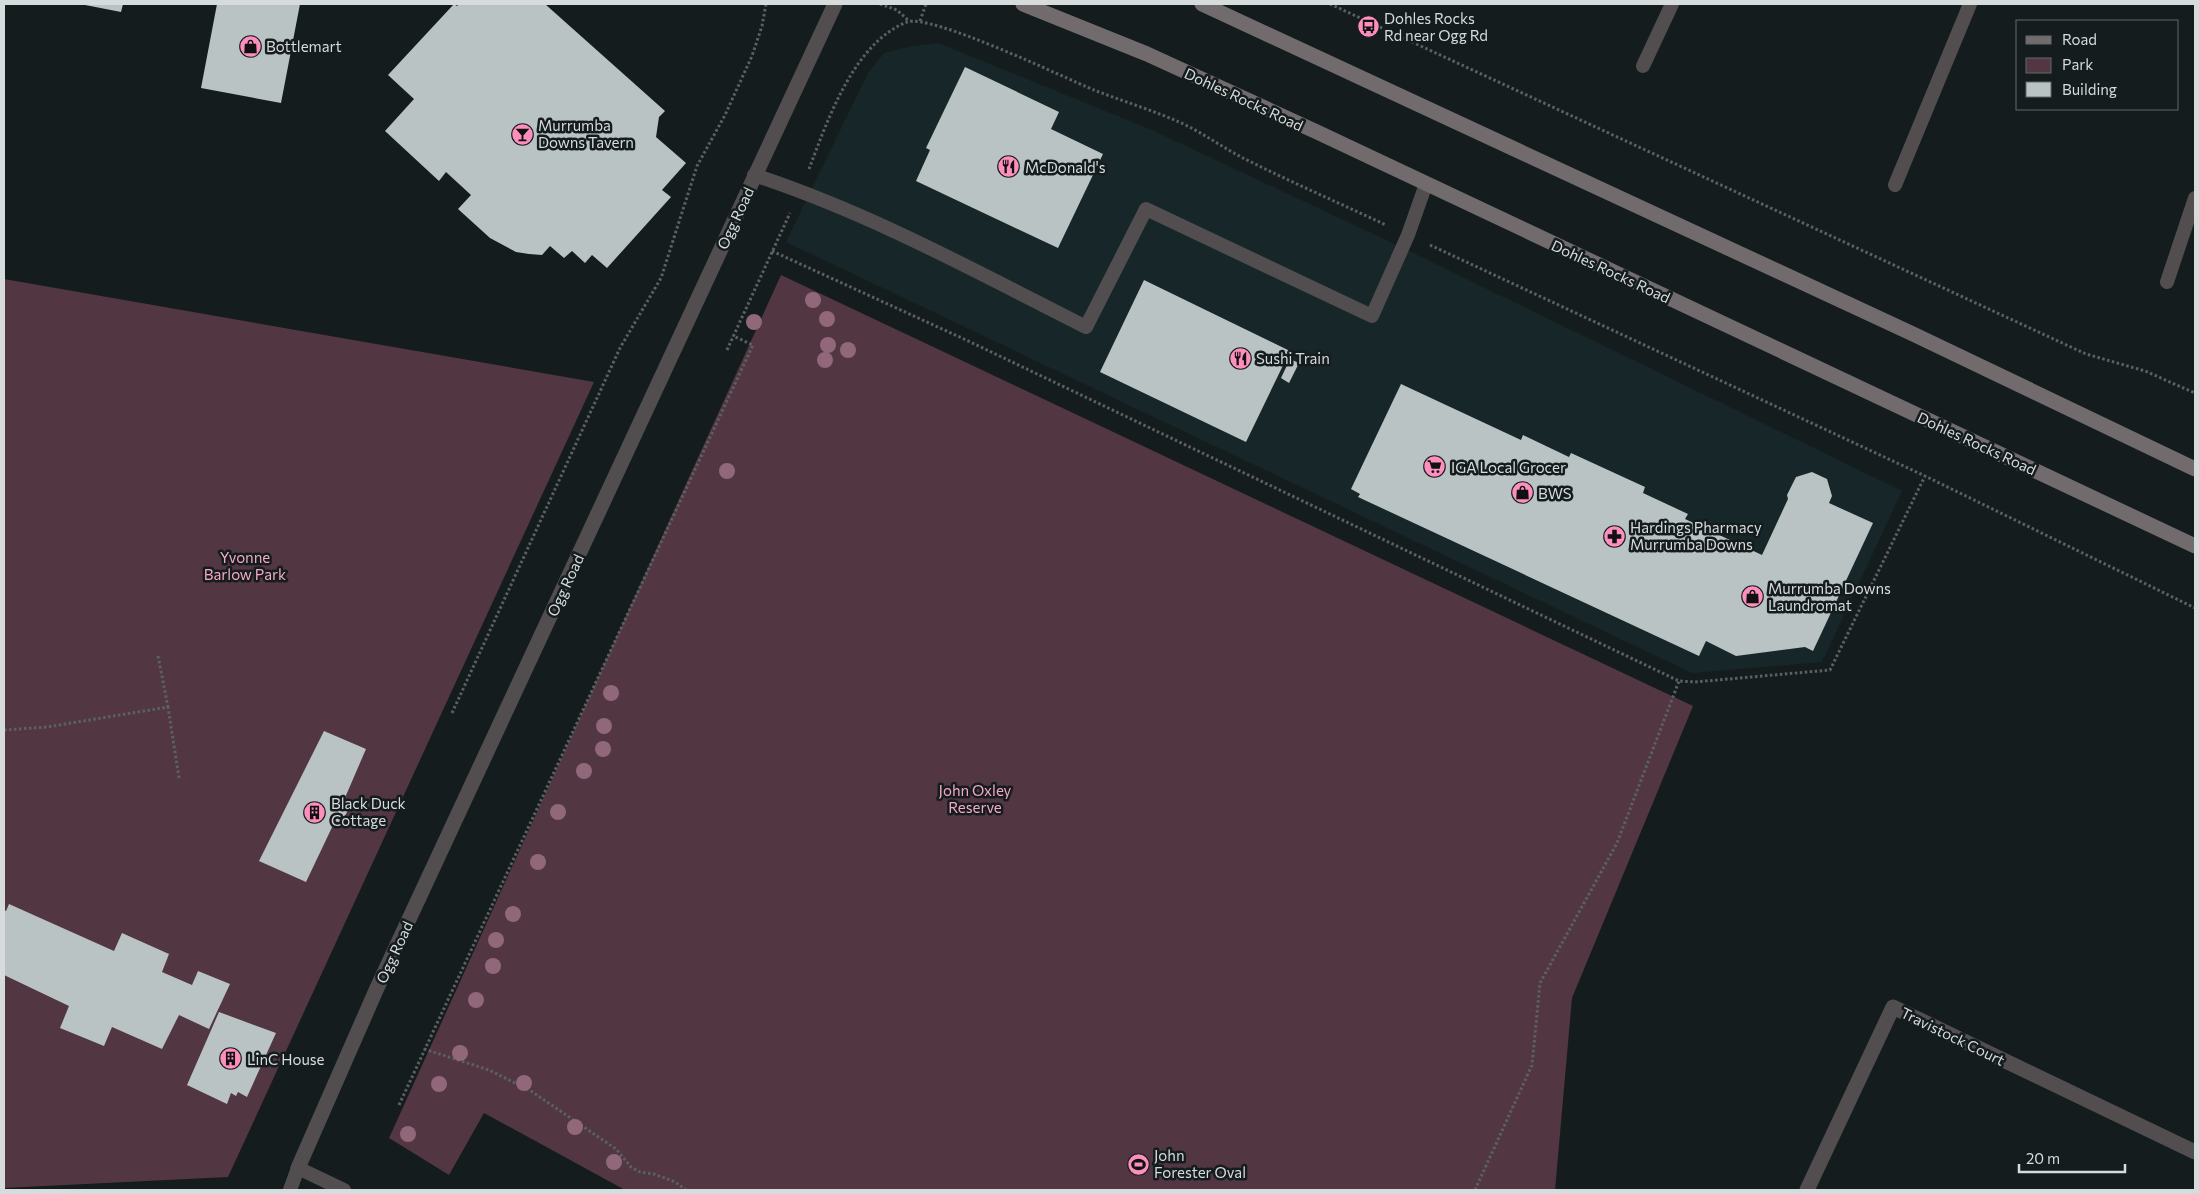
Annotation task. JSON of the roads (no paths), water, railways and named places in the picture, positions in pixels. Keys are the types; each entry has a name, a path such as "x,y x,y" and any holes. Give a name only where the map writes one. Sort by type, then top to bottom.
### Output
{"main road":[{"name":"Dohles Rocks Road","path":"1023,4 1147,54 2195,546"},
{"path":"1202,4 1913,334 2195,469"}],"street":[{"name":"Ogg Road","path":"298,1168 377,988 498,732 754,175 835,4"},
{"name":"Travistock Court","path":"1808,1190 1892,1007 2195,1152"}],"lane":[{"path":"1643,66 1672,4"},
{"path":"1895,185 1970,4"},
{"path":"754,175 801,190 886,227 1086,327 1146,209 1372,316 1408,235 1426,184"},
{"path":"2166,282 2195,198"},
{"path":"290,1190 298,1168 344,1190"}],"place":[{"name":"Dohles Rocks Rd near Ogg Rd","path":"1368,27"},
{"name":"Bottlemart","path":"250,46"},
{"name":"Murrumba Downs Tavern","path":"522,134"},
{"name":"McDonald's","path":"1009,167"},
{"name":"Sushi Train","path":"1240,358"},
{"name":"IGA Local Grocer","path":"1435,467"},
{"name":"BWS","path":"1522,493"},
{"name":"Hardings Pharmacy Murrumba Downs","path":"1614,536"},
{"name":"Murrumba Downs Laundromat","path":"1752,597"},
{"name":"Black Duck Cottage","path":"315,812"},
{"name":"LinC House","path":"231,1059"},
{"name":"John Forester Oval","path":"1138,1164"}],"park label":[{"name":"Yvonne Barlow Park","path":"245,566"},
{"name":"John Oxley Reserve","path":"975,798"}]}
